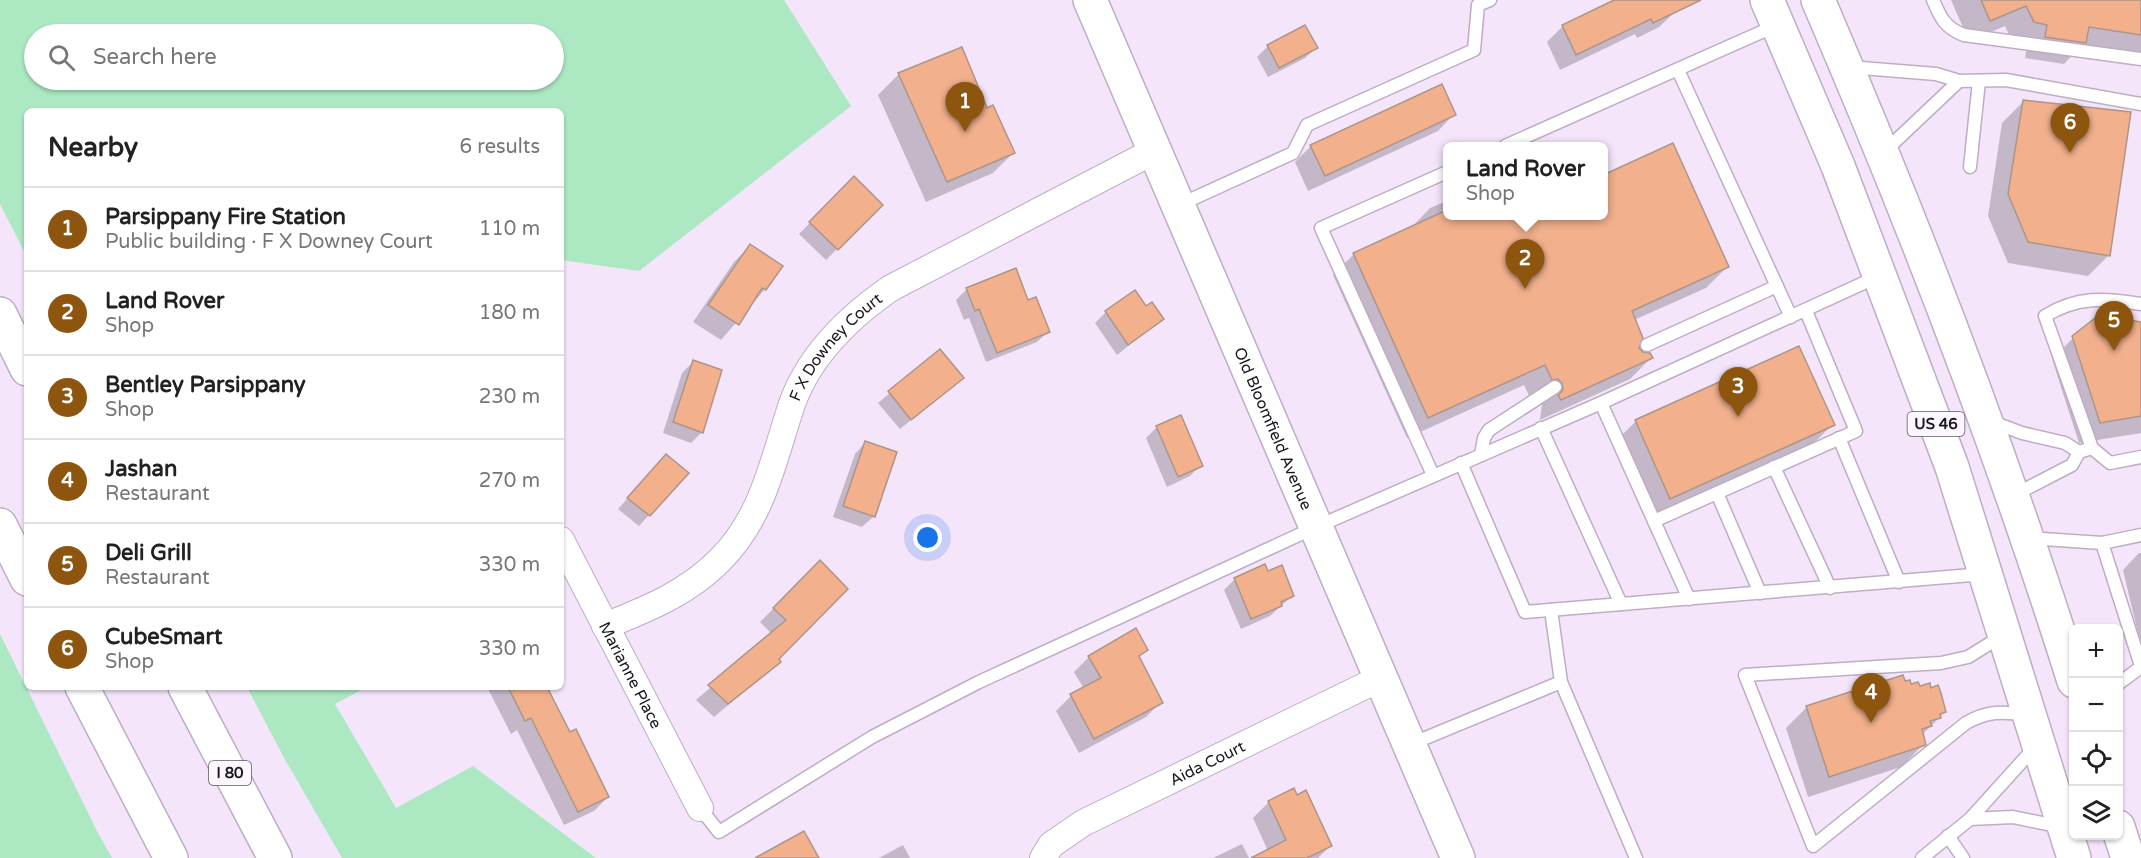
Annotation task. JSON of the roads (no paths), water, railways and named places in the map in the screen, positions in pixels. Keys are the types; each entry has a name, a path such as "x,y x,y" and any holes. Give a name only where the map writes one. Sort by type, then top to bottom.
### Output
{"main road":[{"name":"Old Bloomfield Avenue","path":"1090,0 1458,858"},
{"name":"US 46","path":"1818,0 1847,67 1987,420 2029,538 2072,678"},
{"name":"US 46","path":"1773,12 1881,275 1952,466 2006,633 2069,843"},
{"path":"0,314 24,363"},
{"path":"0,525 24,573"},
{"path":"84,690 171,858"},
{"name":"I 80","path":"188,690 275,858"},
{"path":"2122,840 2128,858"}],"street":[{"name":"F X Downey Court","path":"605,626 664,602 692,584 720,560 739,538 758,506 772,472 789,413 801,382 823,348 864,307 891,288 1154,151"},
{"name":"Marianne Place","path":"564,546 700,808"},
{"name":"Aida Court","path":"1043,858 1051,845 1083,823 1381,678"}],"lane":[{"path":"1177,206 1293,153 1307,124 1474,50 1478,5 1490,0"},
{"path":"1933,0 1942,21 1952,30 1964,35 2141,59"},
{"path":"1516,142 1678,70 1773,12"},
{"path":"1847,67 1936,74 1959,81 2006,80 2141,104"},
{"path":"1678,70 1791,317"},
{"path":"1882,154 1959,81"},
{"path":"1970,167 1979,81"},
{"path":"1433,475 1321,228 1443,174"},
{"path":"700,808 719,832 872,737 979,682 1316,527 1601,403 1881,275"},
{"path":"1647,345 1777,286"},
{"path":"2141,304 2091,299 2059,308 2045,316 2092,448 2109,463 2141,457"},
{"path":"1654,521 1856,431 1806,311"},
{"path":"1480,455 1484,438 1489,430 1555,387"},
{"path":"1601,403 1689,599"},
{"path":"1987,420 2022,434 2065,443 2079,452"},
{"path":"1541,428 1621,604"},
{"path":"1839,438 1899,582"},
{"path":"2014,495 2072,465 2079,452 2092,448"},
{"path":"1461,463 1525,612 1986,574"},
{"path":"1774,467 1830,588"},
{"path":"1717,493 1760,593"},
{"path":"2029,538 2102,543 2141,535"},
{"path":"2102,543 2141,667 2123,680"},
{"path":"1551,610 1561,682 1636,858"},
{"path":"1922,858 1970,819 2035,729 2003,711 1981,715 1966,723 1813,846 1745,675 1941,663 1968,657 2006,633"},
{"path":"1410,745 1561,682"},
{"path":"1970,819 2013,817 2069,843"},
{"path":"1948,836 1963,858"}],"place":[{"name":"Parsippany Fire Station","path":"965,132"},
{"name":"CubeSmart","path":"2070,153"},
{"name":"Land Rover","path":"1525,289"},
{"name":"Deli Grill","path":"2114,351"},
{"name":"Bentley Parsippany","path":"1738,417"},
{"name":"Jashan","path":"1871,723"}]}
